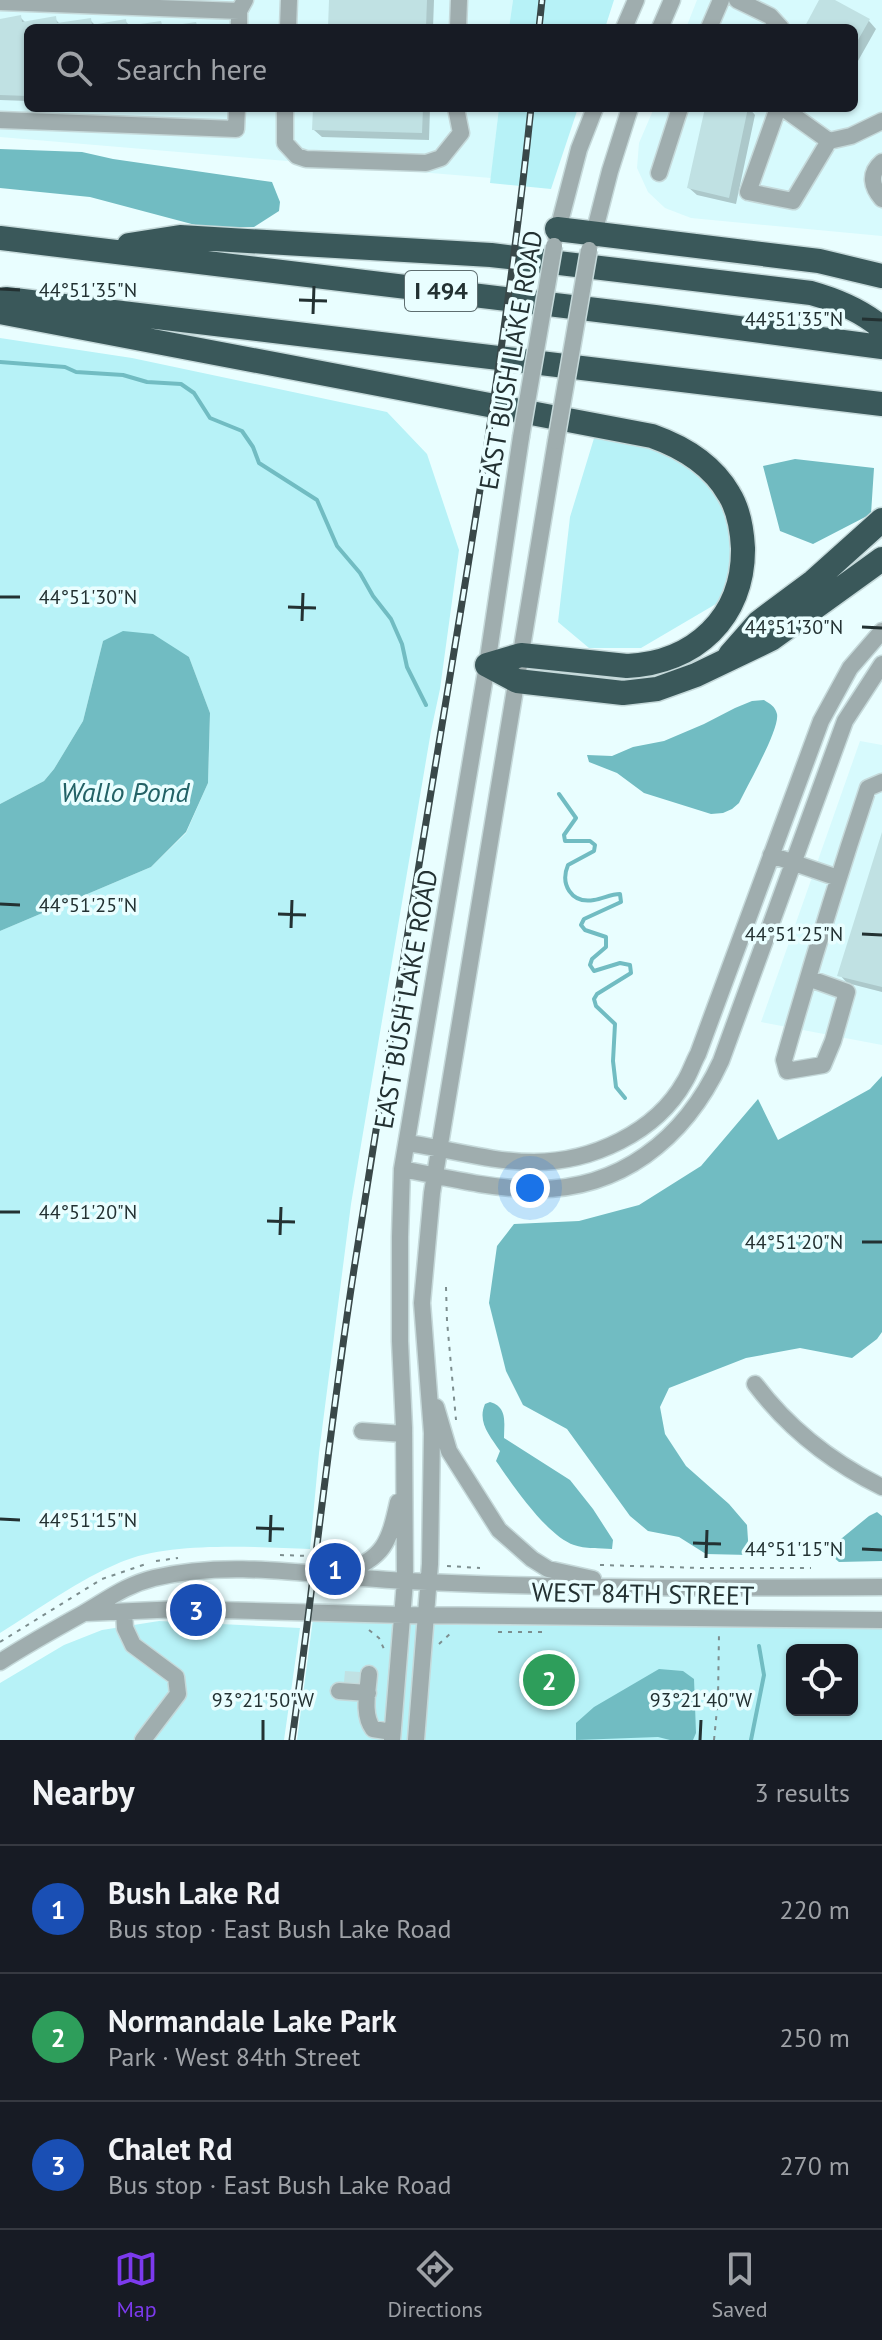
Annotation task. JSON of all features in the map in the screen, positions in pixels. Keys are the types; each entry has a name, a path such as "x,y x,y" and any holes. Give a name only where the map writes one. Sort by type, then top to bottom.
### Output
{"highway":[{"path":"95,250 180,237 491,255 811,293 833,299 882,328"},
{"name":"I 494","path":"0,238 882,347"},
{"path":"556,238 819,261 882,276"},
{"name":"I 494","path":"0,299 882,404"},
{"path":"0,312 652,436 677,445 715,474 737,511 743,558 739,585 730,607 713,630 686,651 642,665 521,655 487,665"},
{"path":"725,660 759,622 814,581 882,520"},
{"path":"487,665 517,681 623,693 657,689 677,683 771,639 882,559"}],"street":[{"path":"288,24 289,0"},
{"path":"458,24 459,0"},
{"path":"626,24 636,0"},
{"path":"662,24 672,0"},
{"path":"713,24 721,0"},
{"path":"737,0 770,16 777,24"},
{"path":"0,2 241,13"},
{"path":"0,120 236,129 237,112"},
{"path":"285,112 285,143 297,156 306,159 426,163 441,158 461,133 457,112"},
{"name":"EAST BUSH LAKE ROAD","path":"392,1736 405,1581 400,1327 402,1169 556,238 579,149 593,112"},
{"path":"416,1740 429,1582 432,1433 422,1303 434,1175 592,242 629,112"},
{"path":"659,173 679,112"},
{"path":"778,112 748,192 793,201 829,141 851,136 882,121"},
{"path":"786,112 829,141"},
{"path":"882,162 872,177 882,199"},
{"path":"407,1143 506,1160 559,1161 610,1147 639,1130 658,1113 684,1083 698,1054 827,707 850,668 882,631"},
{"path":"402,1169 501,1187 562,1188 619,1171 668,1138 691,1114 709,1088 721,1061 845,721 882,664"},
{"path":"808,978 847,992 823,1065 787,1071 784,1060 808,978 838,878 868,788 882,782"},
{"path":"771,855 838,878"},
{"path":"755,1384 770,1404 817,1449 849,1471 882,1487"},
{"path":"430,1390 449,1451 499,1530 548,1569 646,1588"},
{"path":"362,1431 404,1434"},
{"path":"336,1576 365,1565 379,1553 392,1530 404,1473"},
{"path":"0,1662 131,1585 181,1573 249,1570 405,1581"},
{"name":"WEST 84TH STREET","path":"405,1581 646,1588 882,1587"},
{"path":"84,1613 181,1609 403,1615"},
{"path":"124,1612 125,1628 133,1645 176,1677 178,1694 143,1740"},
{"name":"WEST 84TH STREET","path":"403,1615 882,1620"},
{"path":"369,1674 369,1723 373,1729 392,1736"},
{"path":"339,1691 368,1693"}],"path":[{"path":"446,1287 457,1428"},
{"path":"596,1565 811,1568"},
{"path":"372,1614 369,1630 379,1638 384,1648"},
{"path":"438,1645 454,1631"},
{"path":"714,1740 719,1633"}],"shaded area":[{"path":"0,0 513,0 510,24 24,24 24,112 499,112 491,178 0,137"},
{"path":"513,0 614,0 606,24 510,24"},
{"path":"697,0 882,0 882,236 691,218 665,208 648,192 637,168 639,143 652,112 858,112 858,24 688,24"},
{"path":"499,112 577,112 551,189 490,183"},
{"path":"0,338 132,358 387,412 427,454 459,550 440,689 351,1204 310,1549 214,1547 141,1555 89,1577 0,1633 0,931 151,867 186,833 208,783 210,713 189,657 103,641 83,721 54,769 44,781 0,804"},
{"path":"595,435 656,445 717,489 734,551 721,601 641,648 589,648 558,622 570,517"},
{"path":"860,741 882,745 882,1045 761,1022"},
{"path":"313,1619 464,1625 882,1627 882,1740 297,1740"},
{"path":"159,1621 300,1628 284,1740 0,1740 0,1683 64,1645 102,1630"}],"water":[{"path":"0,149 82,152 272,182 280,202 279,211 254,227 203,227 90,197 0,188"},
{"path":"795,459 874,468 871,514 813,544 780,531 763,466"},
{"name":"Wallo Pond","path":"123,631 153,634 189,657 210,713 208,783 186,832 151,867 0,931 0,804 44,781 54,769 83,721 103,641"},
{"path":"764,700 774,707 777,721 739,803 723,813 711,814 644,793 617,773 589,762 587,755 612,756 633,747 664,741 752,701"},
{"path":"882,1076 882,1332 852,1358 800,1348 746,1358 669,1388 660,1407 665,1434 686,1466 729,1504 747,1525 749,1555 706,1554 679,1537 648,1531 630,1516 567,1429 523,1405 506,1371 489,1303 497,1246 514,1224 579,1221 639,1205 701,1166 758,1099 778,1140 870,1089"},
{"path":"490,1402 502,1412 504,1438 570,1480 613,1540 612,1549 588,1548 564,1540 531,1508 496,1461 500,1451 486,1429 483,1417 485,1404"},
{"path":"877,1512 882,1516 882,1561 839,1562 832,1556 836,1543"},
{"path":"659,1669 683,1671 694,1679 696,1733 693,1740 658,1737 576,1740 576,1723 594,1707"}],"building":[{"path":"329,0 427,0 426,24 328,24"},
{"path":"819,0 835,0 870,19 858,40 858,24 806,24"},
{"path":"21,15 22,22 56,16 57,23 91,18 92,24 24,24 24,96 0,95 0,19"},
{"path":"126,19 127,24 98,24"},
{"path":"313,112 423,112 422,133 312,130"},
{"path":"704,112 747,112 729,198 687,188"},
{"path":"882,832 882,987 837,976"},
{"path":"345,1671 360,1672 359,1683 344,1682"}],"waterway":[{"path":"0,362 65,367 76,372 181,384 194,393 210,418 242,431 259,463 317,500 337,546 360,573 391,619 402,644 407,667 426,705"},
{"path":"559,794 576,818 564,835 565,841 590,841 595,845 594,851 568,865 565,879 569,891 586,900 620,894 621,902 584,919 581,925 585,930 606,937 606,947 592,959 590,965 594,971 620,963 630,965 631,973 594,999 596,1006 615,1024 613,1061 616,1087 625,1098"},
{"path":"751,1740 764,1675 759,1646"}],"railway":[{"path":"539,24 542,0"},
{"path":"292,1740 346,1323 486,452 531,112"}],"place":[{"name":"Bush Lake Rd","path":"335,1569"},
{"name":"Chalet Rd","path":"196,1610"},
{"name":"Normandale Lake Park","path":"549,1680"}]}
